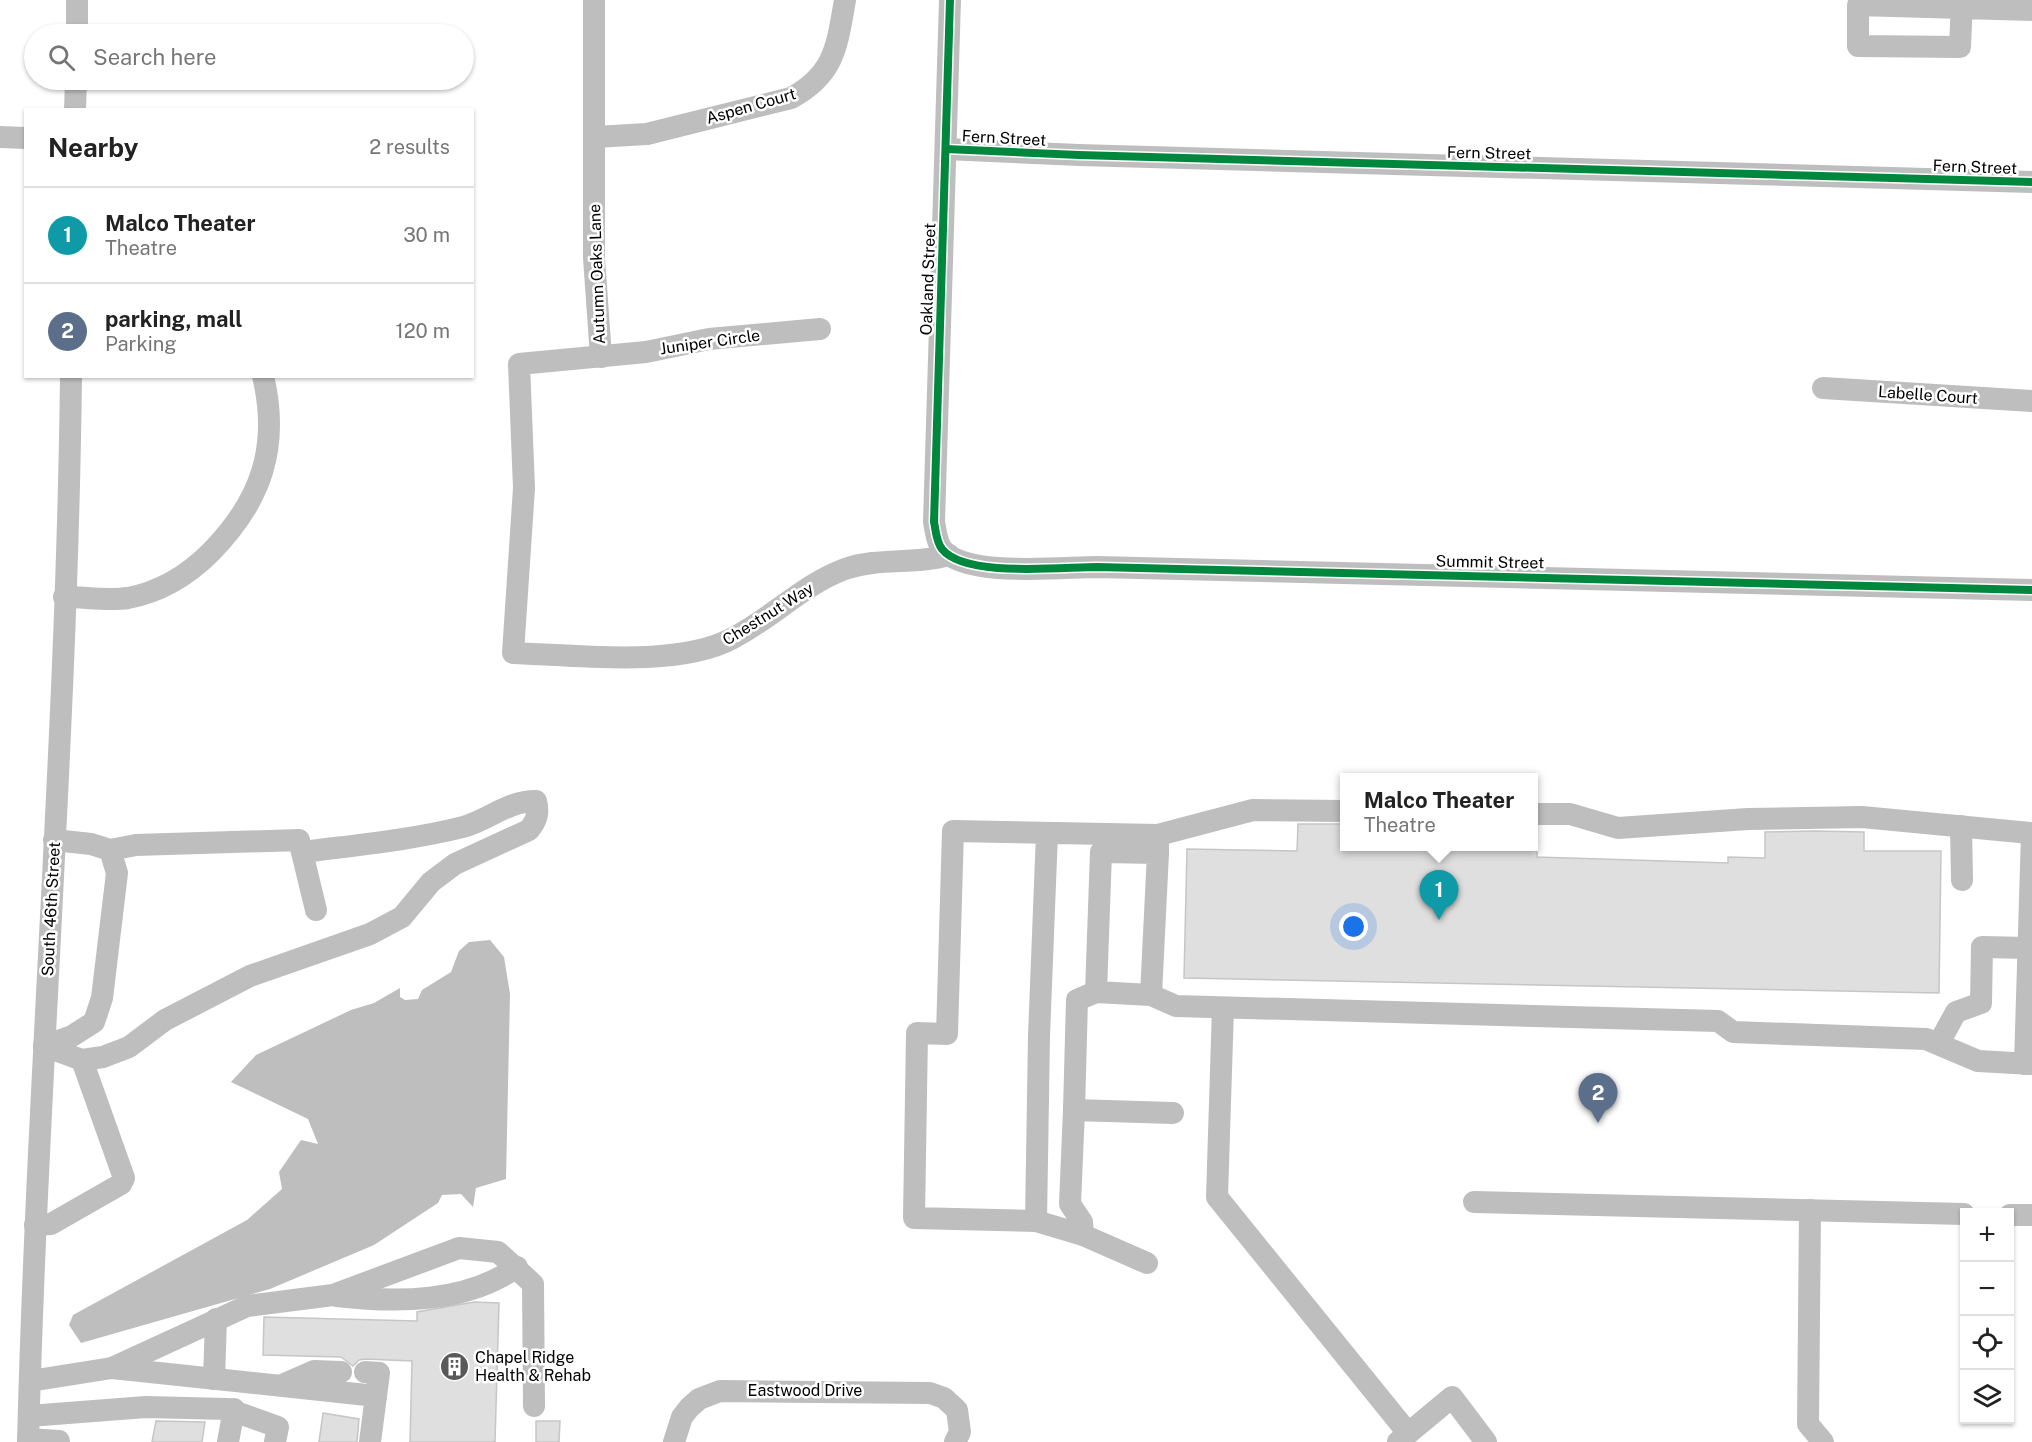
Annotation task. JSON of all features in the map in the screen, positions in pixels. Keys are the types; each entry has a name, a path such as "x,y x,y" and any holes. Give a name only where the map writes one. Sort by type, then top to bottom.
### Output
{"street":[{"path":"76,24 77,0"},
{"name":"Autumn Oaks Lane","path":"513,653 524,488 519,364 601,357 594,258 594,0"},
{"name":"Aspen Court","path":"595,137 647,134 791,98 821,77 832,61 838,44 845,0"},
{"name":"Oakland Street","path":"949,555 937,541 934,522 950,0"},
{"path":"1962,4 1960,47 1857,46 1858,5 1962,4 2032,10"},
{"path":"75,108 76,90"},
{"path":"0,137 24,138"},
{"name":"Fern Street","path":"946,148 1091,155 2032,182"},
{"name":"Juniper Circle","path":"601,357 710,339 820,329"},
{"name":"South 46th Street","path":"28,1441 35,1225 64,597 71,378"},
{"path":"64,597 128,598 160,588 190,570 229,534 258,489 268,451 269,415 264,378"},
{"name":"Labelle Court","path":"1823,388 2032,401"},
{"name":"Summit Street","path":"949,555 968,565 995,567 1133,568 2032,590"},
{"name":"Chestnut Way","path":"513,653 667,657 693,653 734,638 822,579 846,569 870,563 932,560 949,555"},
{"path":"44,1046 82,1060 103,1057 129,1047 165,1020 250,976 378,930 402,917 432,882 455,864 529,830 536,820 538,809 536,801 524,801 505,806 465,826 391,840 303,852"},
{"path":"1096,992 1101,852 1158,844 1253,810 1340,811"},
{"path":"1083,1235 1082,1222 1070,1204 1077,1000 1096,992 1151,995 1176,1006 1718,1021 1733,1032 1926,1039 1978,1061 2028,1064 2028,922 2031,833 1862,817 1748,819 1618,828 1570,814 1538,814"},
{"path":"1961,826 1962,880"},
{"path":"1147,1263 1083,1235 1036,1221 914,1218 917,1033 947,1034 953,831 1047,832 1158,844"},
{"path":"1036,1221 1039,1046 1047,832"},
{"path":"54,840 91,844 110,850 135,845 299,840 316,910"},
{"path":"1151,995 1158,844"},
{"path":"44,1046 72,1036 94,1022 97,1014 102,998 117,873 110,850"},
{"path":"1939,1043 1956,1012 1981,1003 1982,947 2028,948"},
{"path":"1223,1008 1217,1197 1403,1438 1452,1397 1486,1442"},
{"path":"35,1225 51,1224 121,1184 124,1178 82,1060"},
{"path":"1074,1110 1173,1113"},
{"path":"1474,1202 1960,1214"},
{"path":"1810,1210 1808,1424 1823,1442"},
{"path":"2014,1215 2032,1215"},
{"path":"333,1295 459,1248 498,1252 533,1284 534,1406"},
{"path":"112,1368 247,1306 333,1295 372,1300 436,1298 502,1278 516,1267"},
{"path":"214,1379 216,1319"},
{"path":"30,1381 112,1368 376,1396"},
{"path":"281,1386 314,1371 341,1372"},
{"path":"365,1372 379,1373 370,1442"},
{"name":"Eastwood Drive","path":"674,1442 682,1417 689,1408 699,1399 720,1390 930,1393 944,1398 957,1410 960,1432 955,1442"},
{"path":"29,1416 146,1407 234,1409 278,1428 275,1442"},
{"path":"228,1442 234,1409"},
{"path":"28,1441 59,1441"}],"shaded area":[{"path":"490,940 504,957 510,994 506,1179 476,1188 473,1207 461,1194 442,1195 438,1203 374,1245 270,1289 81,1343 69,1325 73,1315 247,1220 282,1189 279,1172 301,1140 318,1144 308,1119 231,1082 256,1055 351,1010 374,1003 400,988 400,997 405,1000 418,999 422,990 451,972 459,951 469,942"}],"building":[{"path":"1298,824 1340,824 1340,851 1537,851 1537,857 1728,863 1728,857 1765,858 1765,832 1864,832 1864,851 1941,851 1939,993 1184,978 1187,849 1297,851"},
{"name":"Chapel Ridge Health & Rehab","path":"474,1302 499,1303 495,1442 410,1442 412,1361 365,1359 359,1360 353,1366 341,1357 263,1355 264,1317 417,1321 417,1312"},
{"path":"323,1413 359,1419 357,1442 319,1442"},
{"path":"156,1421 205,1422 202,1442 152,1442"},
{"name":"Chapel Ridge Health & Rehab","path":"536,1421 560,1421 559,1442 536,1442"}],"cycle path":[{"path":"950,0 934,522 940,546 954,558 971,564 1015,569 1097,567 2032,590"},
{"path":"946,149 1079,155 2032,182"}],"place":[{"name":"Malco Theater","path":"1439,920"},
{"name":"parking, mall","path":"1598,1123"},
{"name":"Chapel Ridge Health & Rehab","path":"454,1366"}]}
